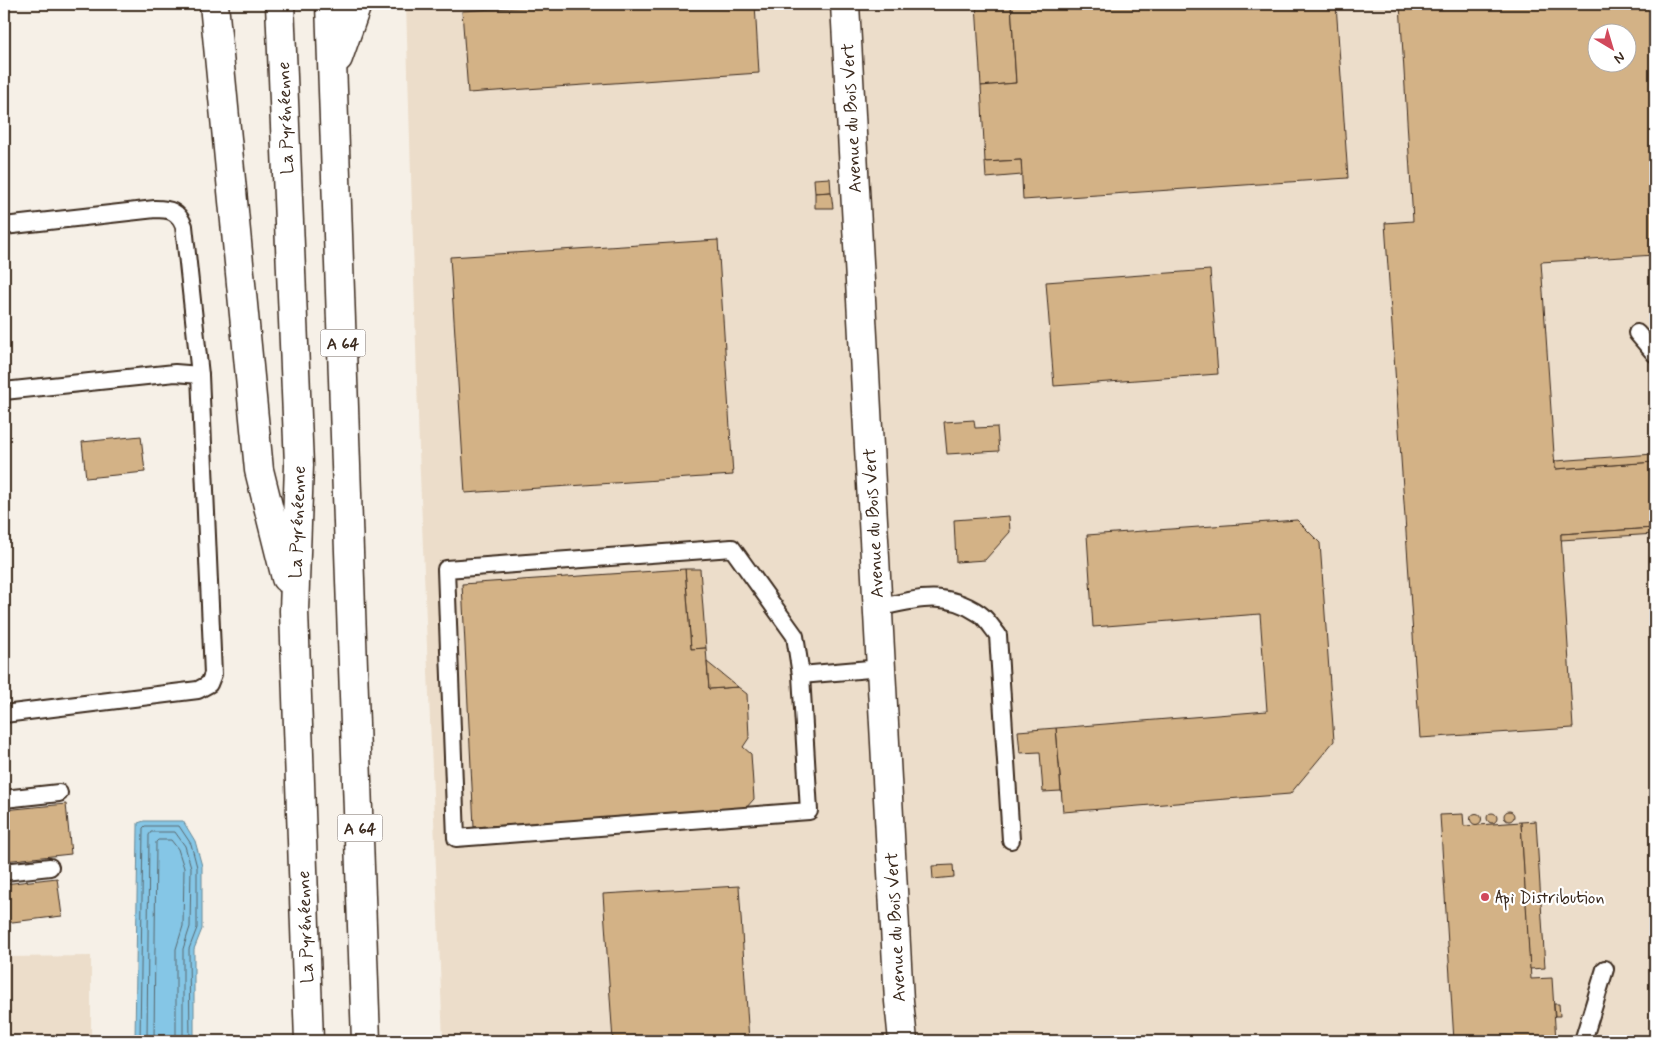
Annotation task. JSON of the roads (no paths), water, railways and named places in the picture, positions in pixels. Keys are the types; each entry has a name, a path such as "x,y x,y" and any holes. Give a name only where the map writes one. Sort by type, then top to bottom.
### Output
{"main road":[{"path":"214,4 260,470 294,611"},
{"name":"La Pyrénéenne","path":"280,4 299,465 294,611 309,1041"},
{"name":"A 64","path":"330,4 366,1041"},
{"path":"333,72 357,4"},
{"name":"Avenue du Bois Vert","path":"845,4 899,1001 903,1041"}],"lane":[{"path":"4,226 171,209 180,217 184,226 200,375 213,674 209,684 198,690 4,714"},
{"path":"1637,333 1655,354"},
{"path":"4,391 175,373 200,375"},
{"path":"732,548 795,636 801,675 808,811 456,838 446,570 732,548"},
{"path":"878,608 927,597 956,602 981,615 998,635 1011,840"},
{"path":"801,675 881,668"},
{"path":"4,799 59,793"},
{"path":"4,872 50,867"},
{"path":"1583,1041 1605,969"}],"water":[{"path":"144,821 183,821 195,841 202,866 202,929 194,949 194,1041 135,1041 138,823"}],"place":[{"name":"Api Distribution","path":"1485,897"}]}
